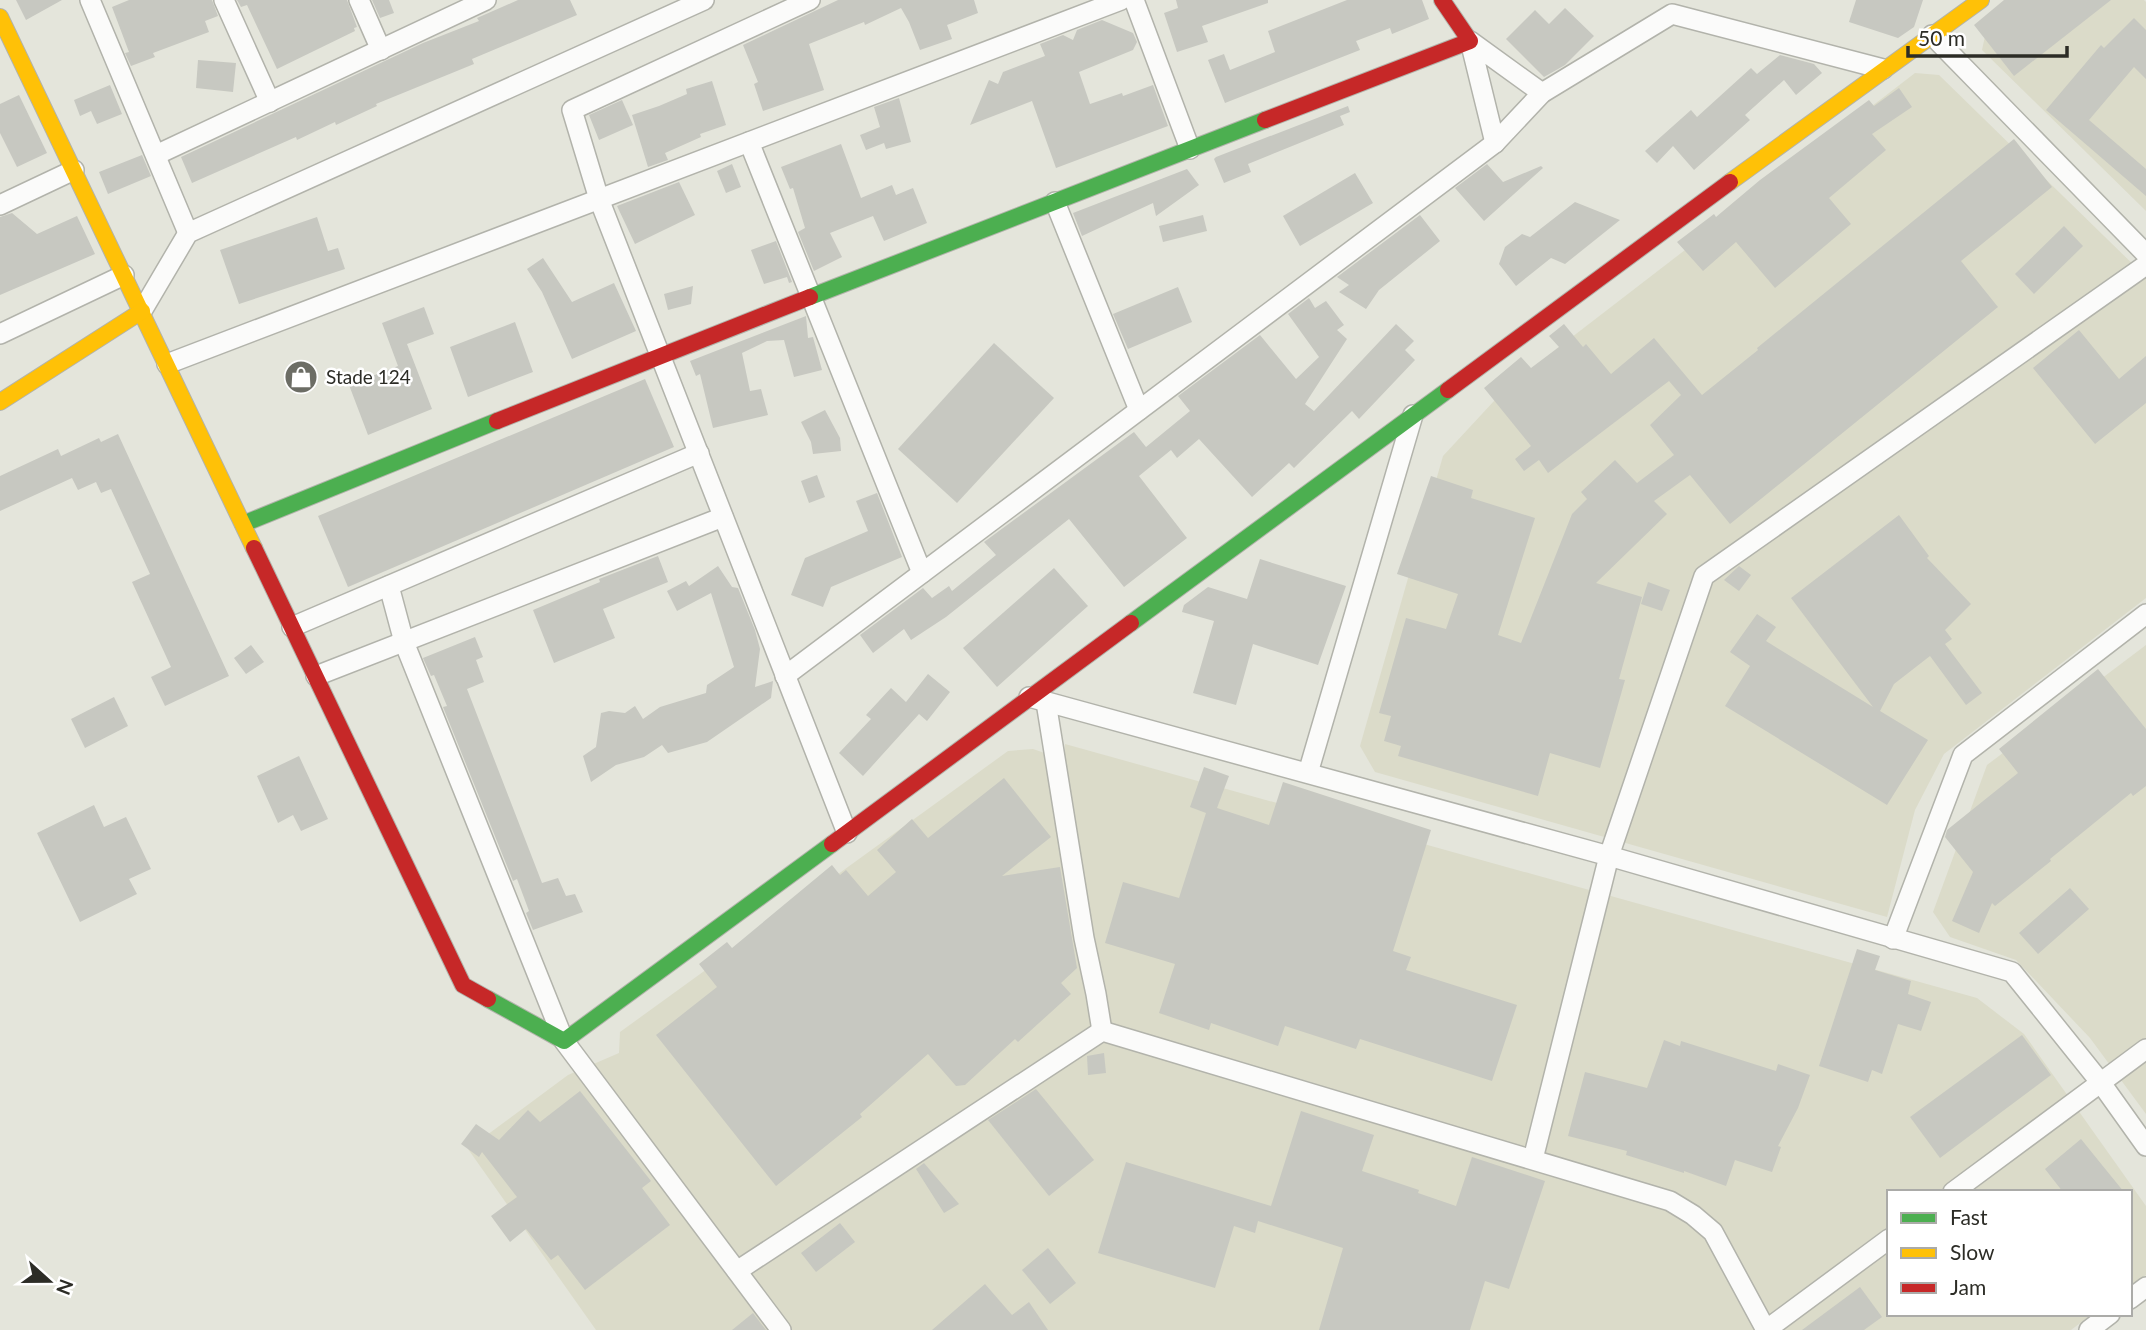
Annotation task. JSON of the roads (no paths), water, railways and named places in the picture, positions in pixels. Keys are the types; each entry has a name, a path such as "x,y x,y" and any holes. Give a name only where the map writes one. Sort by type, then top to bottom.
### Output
{"street":[{"path":"90,0 188,233"},
{"path":"224,0 270,102"},
{"path":"359,0 381,50"},
{"path":"156,155 486,0"},
{"path":"0,402 142,311 188,233 704,0"},
{"path":"810,0 572,110 599,199 847,834"},
{"path":"167,364 1121,0"},
{"path":"1134,0 1190,149"},
{"path":"1442,0 1470,41 1542,93"},
{"path":"1657,0 1672,14 1883,69"},
{"path":"564,1041 847,834 1038,699 1413,415 1883,69 1981,0"},
{"path":"785,676 1495,143 1542,93 1672,14"},
{"path":"0,17 463,985 564,1041"},
{"path":"1932,34 2146,254"},
{"path":"243,524 660,355 1470,41"},
{"path":"1470,41 1495,143"},
{"path":"749,142 922,573"},
{"path":"0,205 74,170"},
{"path":"1055,202 1139,410"},
{"path":"1533,1159 1609,856 1704,576 2146,265"},
{"path":"0,334 124,275"},
{"path":"1308,773 1413,415"},
{"path":"292,627 699,453"},
{"path":"316,677 723,517"},
{"path":"388,586 404,642 564,1041 781,1330"},
{"path":"1894,939 1963,755 2146,614"},
{"path":"1038,699 1609,856 2012,972 2101,1083 2146,1146"},
{"path":"1038,699 1102,1031"},
{"path":"737,1271 1102,1031 1670,1201 1693,1214 1713,1232 1766,1330 1887,1240"},
{"path":"1956,1190 2146,1049"},
{"path":"2089,1330 2107,1316"}],"place":[{"name":"Stade 124","path":"301,377"}]}
